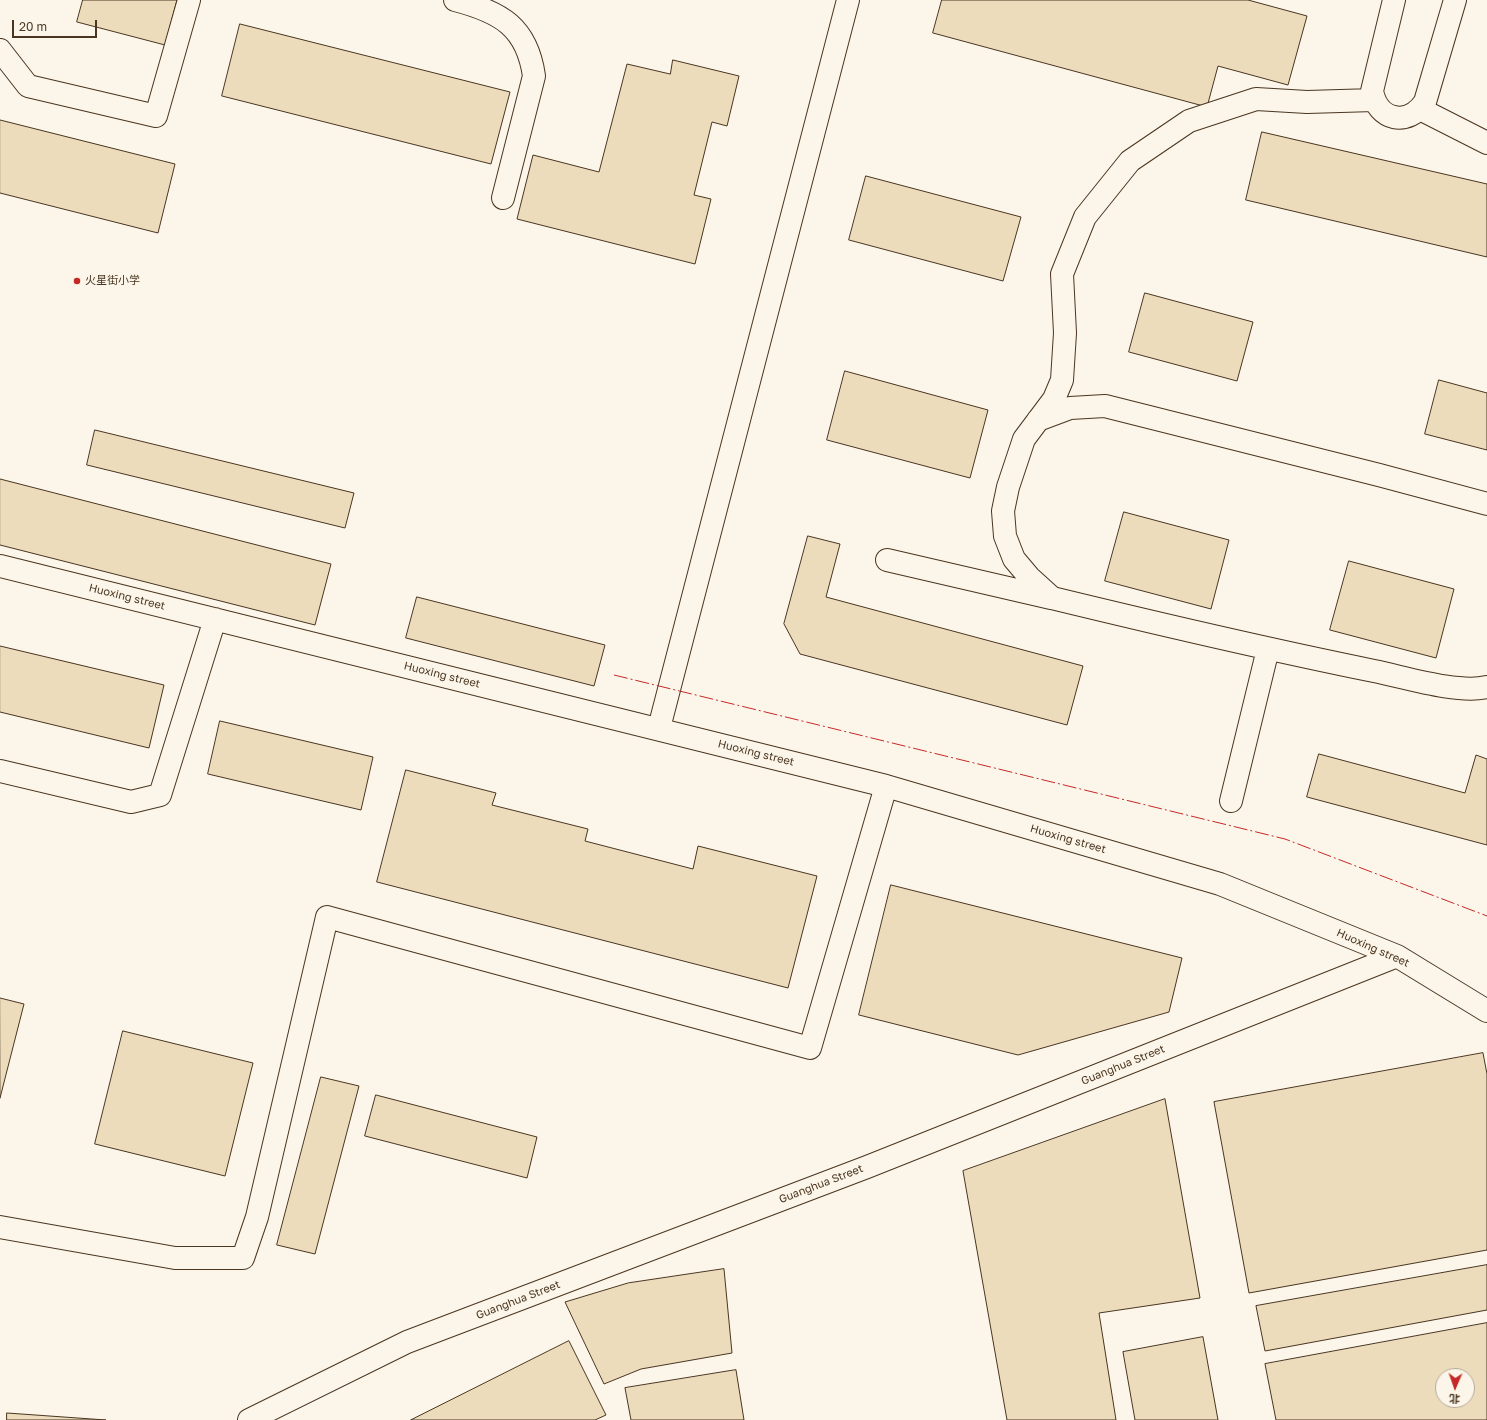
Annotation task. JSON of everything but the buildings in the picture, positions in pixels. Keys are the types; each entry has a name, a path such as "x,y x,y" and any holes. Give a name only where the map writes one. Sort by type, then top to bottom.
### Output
{"street":[{"path":"0,50 28,86 156,116 189,0"},
{"path":"455,0 479,6 505,20 524,42 532,58 534,76 502,198"},
{"path":"659,728 848,0"},
{"path":"1394,0 1374,82 1374,100 1379,108 1386,114 1404,118 1413,115 1425,102 1455,0"},
{"path":"1052,598 1030,578 1014,559 1005,536 1003,511 1008,487 1024,440 1054,398 1062,380 1065,333 1062,274 1085,217 1130,161 1188,121 1256,99 1307,102 1374,100"},
{"path":"1420,109 1487,143"},
{"path":"1038,420 1070,408 1105,406 1379,475 1487,504"},
{"path":"887,560 1268,649 1446,686 1479,689 1487,687"},
{"name":"Huoxing street","path":"0,566 659,728 886,786 1220,884 1397,956 1487,1011"},
{"path":"0,771 131,802 160,795 215,619"},
{"path":"1231,801 1268,649"},
{"path":"0,1227 175,1258 243,1258 256,1217 327,917 810,1048 886,786"},
{"name":"Guanghua Street","path":"249,1420 408,1342 867,1167 1397,956"}],"power":[{"path":"614,675 1285,839 1487,916"}],"place":[{"name":"火星街小学","path":"77,281"}]}
